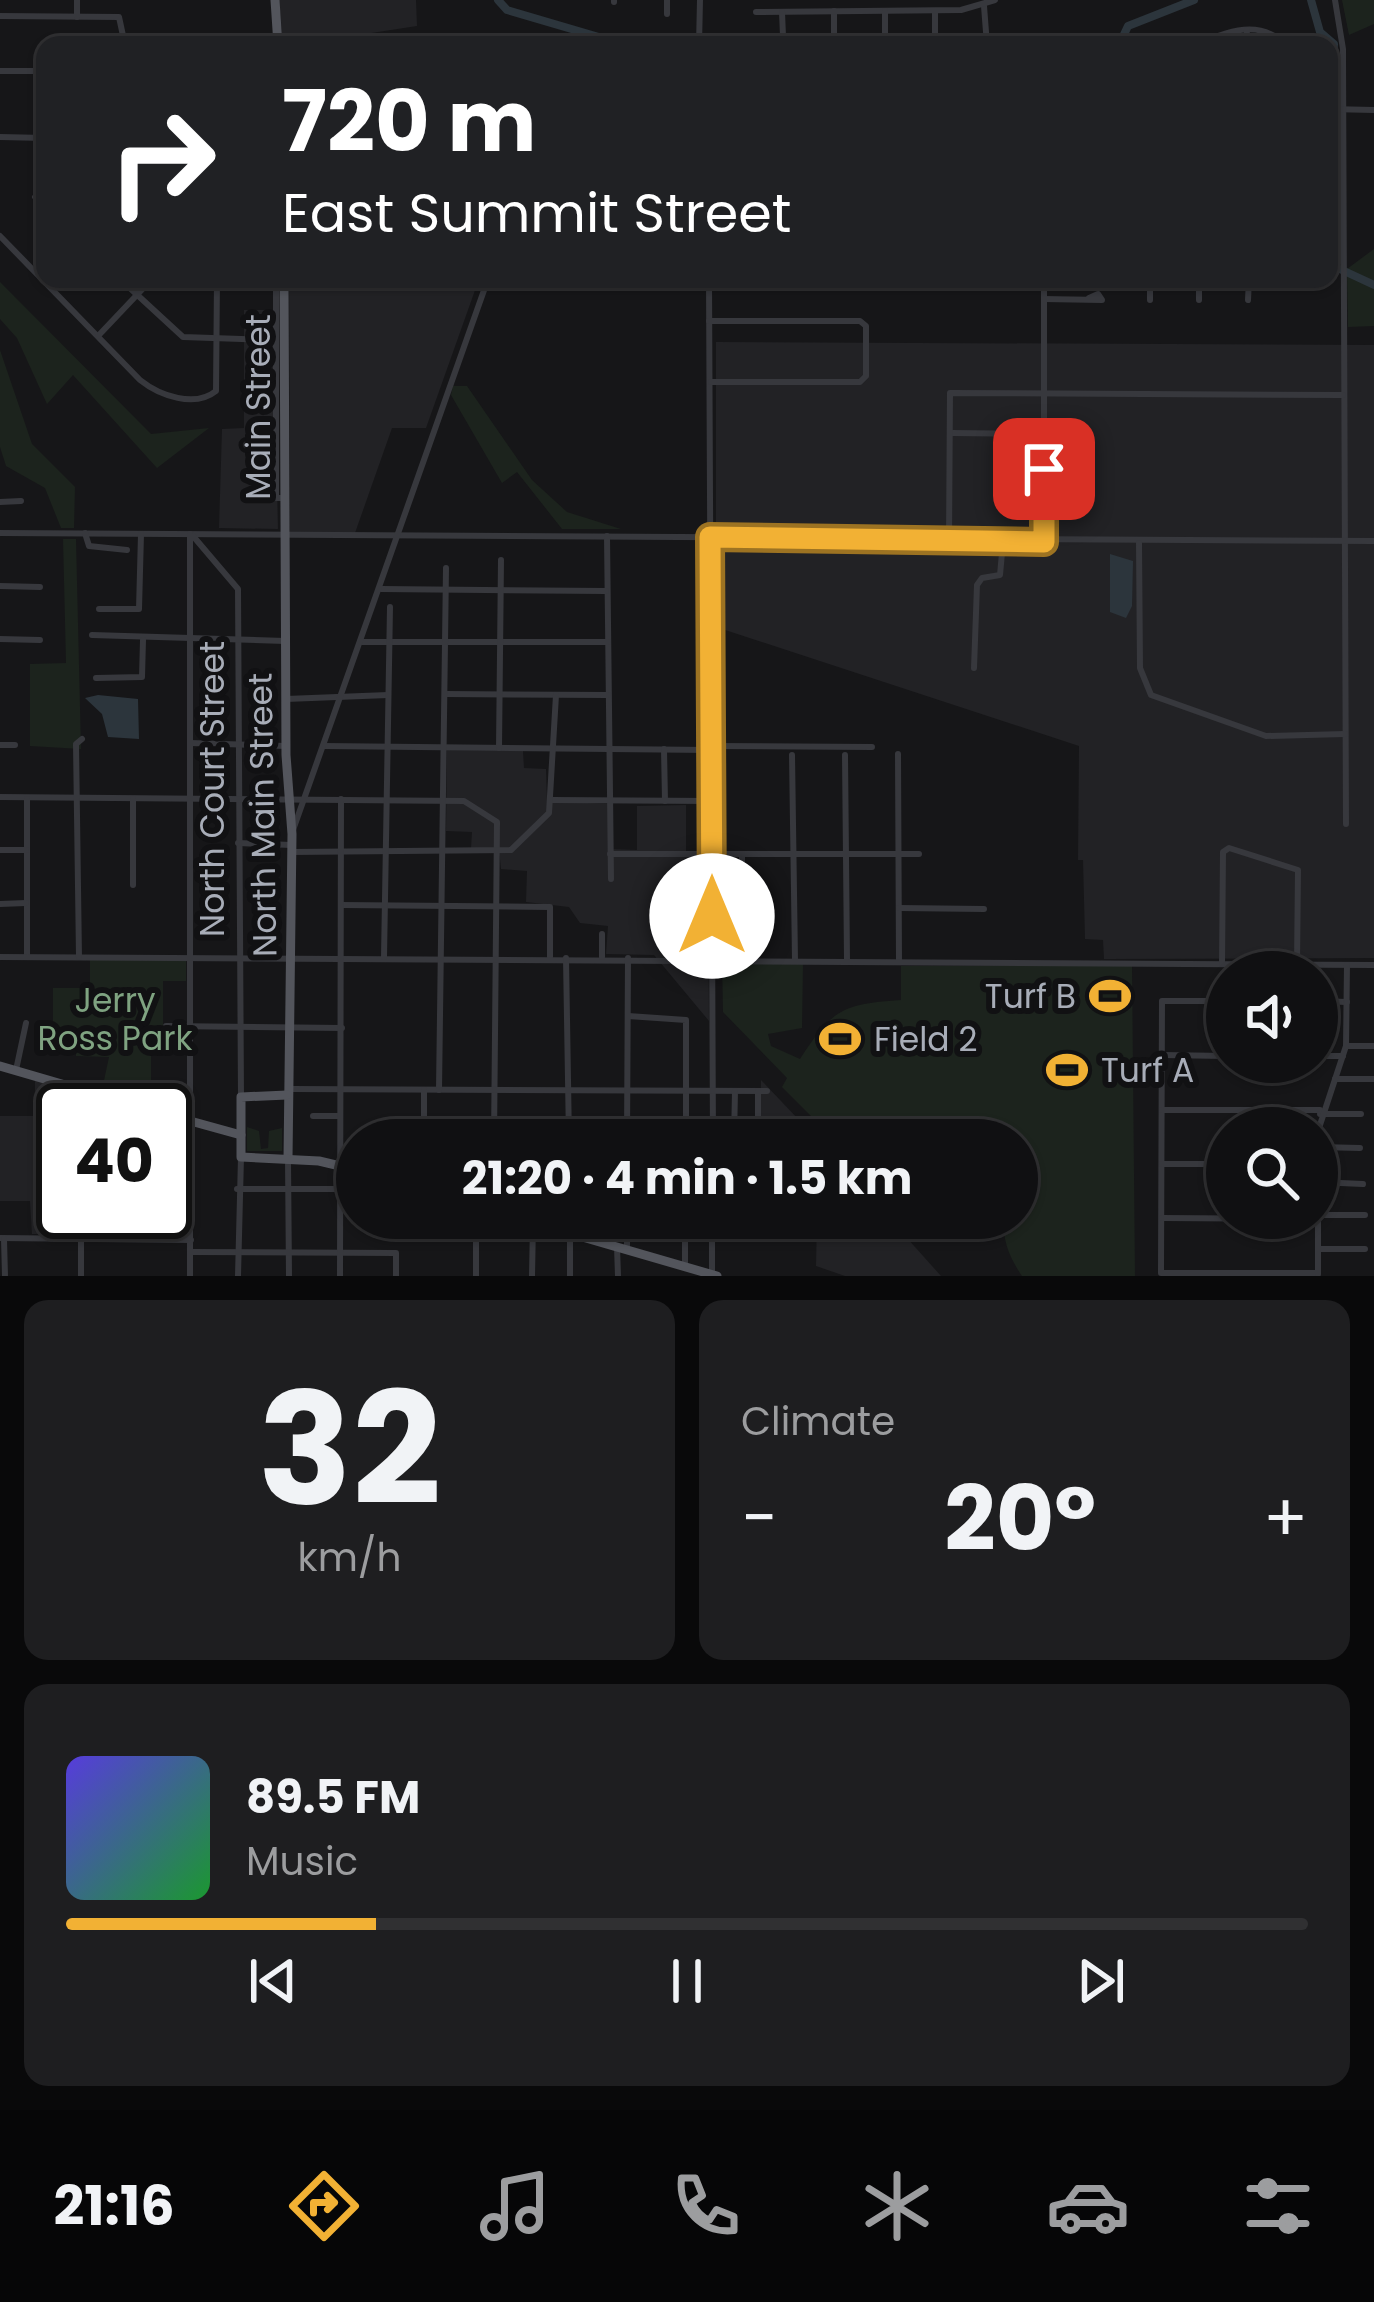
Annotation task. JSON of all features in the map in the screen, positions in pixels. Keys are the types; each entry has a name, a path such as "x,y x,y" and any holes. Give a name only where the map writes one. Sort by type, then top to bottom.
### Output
{"main road":[{"path":"274,0 277,36"},
{"name":"Main Street","path":"280,288 286,534"},
{"name":"North Main Street","path":"286,534 291,844 288,1159"},
{"path":"0,1066 60,1083"},
{"path":"241,1096 288,1092"},
{"name":"North Court Street","path":"241,1096 241,1157"},
{"path":"192,1122 241,1135"},
{"path":"241,1157 336,1165"},
{"path":"591,1239 714,1276"}],"street":[{"path":"77,0 77,16"},
{"path":"667,0 667,14"},
{"path":"699,36 700,0"},
{"path":"852,0 852,11"},
{"path":"756,12 935,10 984,6 995,0"},
{"path":"1335,0 1337,36"},
{"path":"984,6 986,36"},
{"path":"935,10 935,36"},
{"path":"834,11 834,36"},
{"path":"885,11 885,36"},
{"path":"782,12 782,36"},
{"path":"0,16 123,19 124,36"},
{"path":"1247,30 1247,36"},
{"path":"1216,36 1247,30 1275,36"},
{"path":"1338,47 1346,824"},
{"path":"0,71 36,71"},
{"path":"1338,110 1374,110"},
{"path":"0,137 36,137"},
{"path":"0,236 36,273"},
{"path":"51,288 152,390 178,398 214,394 217,288"},
{"path":"128,288 175,333 217,340 280,340"},
{"path":"98,336 144,288"},
{"path":"291,844 485,288"},
{"path":"709,288 712,1119"},
{"path":"1044,288 1044,542"},
{"path":"1150,288 1150,300"},
{"path":"1199,288 1199,300"},
{"path":"1248,300 1249,288"},
{"path":"1044,298 1089,298"},
{"path":"709,321 865,323 864,380 710,382"},
{"path":"949,541 950,393 1343,395"},
{"path":"950,433 1044,434"},
{"path":"0,502 21,500"},
{"path":"0,532 1374,541"},
{"path":"85,533 88,546 127,550"},
{"path":"99,609 139,609 141,534"},
{"path":"190,534 191,1083"},
{"name":"North Court Street","path":"190,534 236,581 241,1096"},
{"path":"608,536 611,880"},
{"path":"974,668 977,585 982,578 1000,575 1003,542"},
{"path":"1139,543 1145,688 1158,701 1266,736 1345,734"},
{"path":"499,748 501,560"},
{"path":"439,1090 446,568"},
{"path":"0,586 40,586"},
{"path":"381,589 607,591"},
{"path":"384,957 390,607"},
{"path":"92,635 287,641"},
{"path":"0,639 40,640"},
{"path":"96,677 142,677 143,640"},
{"path":"362,642 608,642"},
{"path":"445,694 608,695"},
{"path":"286,699 388,695"},
{"path":"238,843 291,844 341,852 511,850 549,812 556,695"},
{"path":"79,957 76,745 82,739"},
{"path":"190,743 286,746"},
{"path":"0,745 15,745"},
{"path":"324,746 872,747"},
{"path":"664,749 665,801"},
{"path":"792,754 795,959"},
{"path":"845,754 847,959"},
{"path":"898,754 899,960"},
{"path":"0,797 470,802 497,822 494,1119"},
{"path":"27,798 27,957"},
{"path":"133,798 133,885"},
{"path":"313,1116 340,1116 341,799"},
{"path":"552,800 712,801"},
{"path":"0,850 26,850"},
{"path":"1222,951 1225,850 1244,850 1298,870 1297,951"},
{"path":"610,854 919,854"},
{"path":"742,854 742,959"},
{"path":"0,904 26,903"},
{"path":"341,905 550,907 550,957"},
{"path":"899,908 984,909"},
{"path":"602,934 602,957"},
{"path":"0,957 1206,964"},
{"path":"566,957 569,1119"},
{"path":"627,1119 628,958"},
{"path":"1338,964 1374,964"},
{"path":"1338,1071 1346,1046 1347,964"},
{"path":"1206,1001 1162,1001 1161,1273 1318,1274 1318,1239"},
{"path":"1338,1002 1347,1002"},
{"path":"628,1016 684,1018 686,1119"},
{"path":"166,1026 342,1028"},
{"path":"16,1070 26,1034"},
{"path":"1346,1046 1374,1046"},
{"path":"1162,1055 1206,1056"},
{"path":"1338,1056 1344,1056"},
{"path":"1338,1078 1374,1078"},
{"path":"424,1090 424,1119"},
{"path":"734,1119 735,1091"},
{"path":"288,1092 762,1091 760,1119"},
{"path":"1162,1110 1206,1111"},
{"path":"1338,1113 1361,1114"},
{"path":"1338,1148 1360,1148"},
{"path":"238,1276 241,1157"},
{"path":"288,1159 289,1276"},
{"path":"1162,1164 1206,1164"},
{"path":"1338,1183 1363,1184"},
{"path":"237,1189 336,1189"},
{"path":"1338,1216 1365,1215"},
{"path":"1162,1218 1206,1218"},
{"path":"4,1276 2,1239 36,1239"},
{"path":"81,1239 81,1276"},
{"path":"136,1239 191,1240 190,1276"},
{"path":"340,1239 340,1276"},
{"path":"476,1239 476,1276"},
{"path":"532,1276 533,1239"},
{"path":"570,1239 570,1276"},
{"path":"617,1276 624,1239"},
{"path":"685,1239 685,1266"},
{"path":"712,1239 714,1276"},
{"path":"1318,1249 1366,1249"},
{"path":"190,1252 396,1253 396,1276"}],"shaded area":[{"path":"279,0 416,0 417,26 352,36 282,36"},
{"path":"289,288 476,288 426,428 392,428 355,533 290,532"},
{"path":"244,310 273,310 278,529 219,528 222,429 244,428"},
{"path":"716,342 1374,345 1374,958 1338,958 1338,951 1206,951 1206,959 1104,959 1103,940 1085,939 1083,860 1078,860 1079,746 716,627"},
{"path":"1110,554 1133,561 1132,606 1126,618 1110,612"},
{"path":"85,698 138,699 139,739 108,737 102,714"},
{"path":"447,750 523,751 524,768 546,769 547,801 608,804 609,849 637,850 637,806 686,805 686,851 708,852 709,1021 654,955 606,954 608,926 580,923 569,907 526,902 527,871 501,869 499,849 471,848 472,832 446,831"},
{"path":"35,1080 45,1083 36,1083 36,1234 32,1234 30,1201 0,1201 0,1116 35,1116"},
{"path":"761,1080 798,1119 760,1119"},
{"path":"817,1239 908,1239 941,1276 845,1276 816,1266"}],"green space":[{"path":"1342,0 1374,0 1374,24 1349,35"},
{"path":"1374,249 1374,326 1348,327 1347,269"},
{"path":"0,282 151,434 209,428 157,468 73,375 47,404 17,338 0,319"},
{"path":"0,350 32,444 75,487 74,528 61,528 45,488 6,466 0,447"},
{"path":"453,386 467,386 532,480 567,512 621,529 562,529 517,472 502,483 451,395"},
{"path":"63,539 76,539 81,749 30,746 30,664 66,663"},
{"name":"Jerry Ross Park","path":"90,960 186,960 186,981 163,981 163,1027 151,1028 151,1083 103,1083 109,1057 76,1056 75,1029 53,1029 53,988 90,988"},
{"path":"722,962 803,964 802,1028 768,1034 771,1046 800,1059 840,1013 864,1004 901,1000 901,966 1132,966 1135,1276 1022,1276 1006,1239 1038,1239 1038,1119 814,1119 782,1087 787,1078 723,1012"},
{"path":"247,1127 259,1131 261,1149 268,1148 269,1131 282,1128 282,1151 247,1151"}],"waterway":[{"path":"498,0 507,10 595,36"},
{"path":"1123,36 1128,26 1194,0"},
{"path":"1311,0 1325,36"},
{"path":"1338,268 1374,285"}],"place":[{"name":"Turf B","path":"1110,996"},
{"name":"Field 2","path":"840,1039"},
{"name":"Turf A","path":"1067,1070"}],"route":[{"path":"712,916 710,537 1044,542 1044,469"}]}
